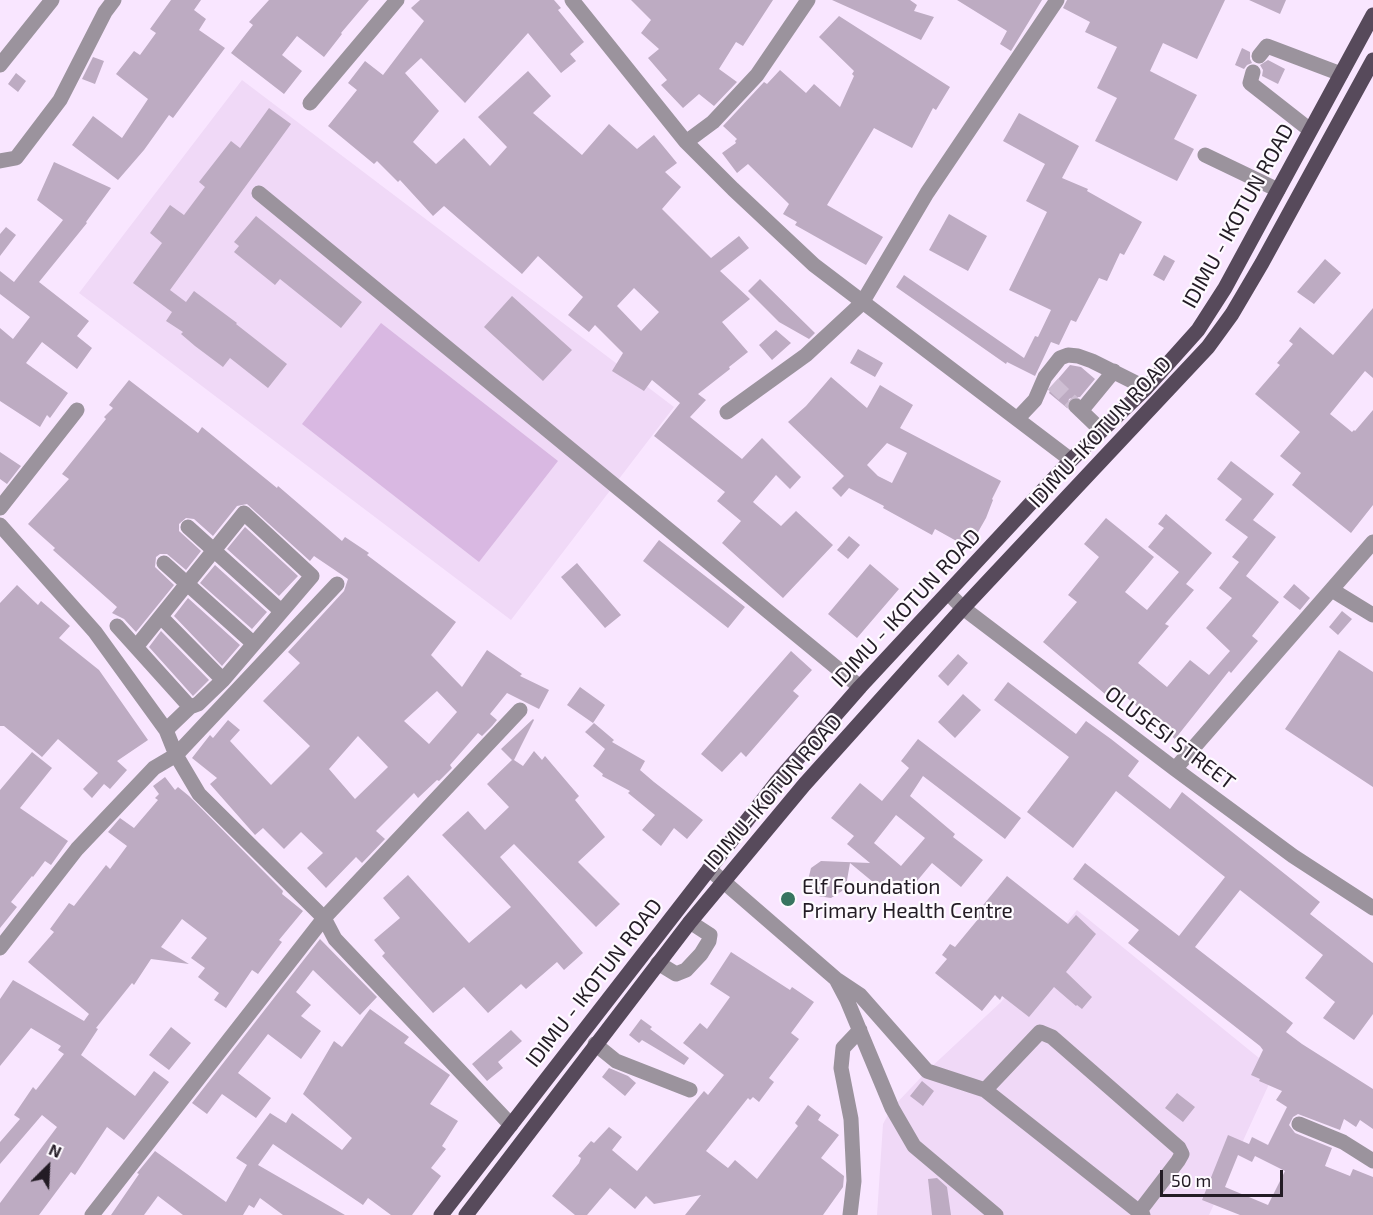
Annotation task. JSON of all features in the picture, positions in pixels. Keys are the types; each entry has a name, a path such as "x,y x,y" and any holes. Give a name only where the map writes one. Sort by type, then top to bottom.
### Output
{"main road":[{"name":"IDIMU - IKOTUN ROAD","path":"441,1215 776,783 860,687 1071,460 1146,387 1197,330 1225,288 1373,15"},
{"name":"IDIMU-IKOTUN ROAD","path":"466,1215 690,922 804,785 963,608 1208,348 1232,314 1262,263 1373,60"},
{"path":"543,1083 557,1094"}],"street":[{"path":"0,65 52,0"},
{"path":"0,161 16,158 60,100 105,12 114,0"},
{"path":"310,103 397,0"},
{"path":"572,0 686,142 814,265 1071,460"},
{"path":"686,142 713,122 758,75 808,0"},
{"path":"727,412 806,355 862,303 927,193 1057,0"},
{"path":"1259,56 1267,46 1341,74"},
{"path":"1252,72 1250,83 1310,130"},
{"path":"1205,154 1278,190"},
{"path":"259,193 860,687"},
{"path":"1018,418 1049,381 1060,358 1068,355 1078,356 1146,387"},
{"path":"1101,430 1078,408 1114,371"},
{"path":"0,507 77,410"},
{"path":"136,647 244,513 312,576 223,680 198,705 190,707 166,730"},
{"path":"0,525 95,632 166,730 176,755 199,794 324,918 335,939 511,1125"},
{"path":"188,527 281,611"},
{"path":"1175,769 1373,542"},
{"path":"164,563 254,644"},
{"path":"0,948 77,849 154,768 176,755 337,584"},
{"path":"1332,590 1373,615"},
{"name":"OLUSESI STREET","path":"948,593 963,608 1175,769 1293,856 1373,908"},
{"path":"161,617 223,680"},
{"path":"117,626 190,707"},
{"path":"92,1215 324,918 520,710"},
{"path":"709,869 836,979 860,995 927,1071 985,1090 1141,1213 1182,1154 1179,1148 1052,1037 1040,1032 985,1090"},
{"path":"658,963 676,974 686,970 701,954 710,935 690,922"},
{"path":"836,979 892,1108 914,1146 996,1215"},
{"path":"850,1215 854,1181 851,1119 842,1068 843,1048 860,1030"},
{"path":"595,1044 616,1061 690,1090"},
{"path":"1299,1124 1343,1142 1373,1161"}],"shaded area":[{"path":"242,80 674,407 511,620 79,293"},
{"path":"381,323 558,461 479,562 302,424"},
{"path":"1077,910 1275,1071 1209,1215 877,1215 883,1124 891,1109 927,1071 1001,1002"}],"building":[{"path":"171,0 201,0 194,10 206,19 199,30 225,48 173,118 169,115 144,150 118,180 72,145 93,116 122,138 148,99 116,74 134,51 140,55 156,33 150,29"},
{"path":"269,0 369,0 324,57 297,36 282,55 302,71 284,94 231,53 253,25 249,22"},
{"path":"420,0 554,0 561,8 558,10 584,42 570,54 576,61 561,73 528,33 465,103 421,58 405,73 439,111 413,142 436,164 464,138 490,166 507,147 478,117 528,71 551,96 533,113 582,155 609,124 637,149 654,135 677,163 665,172 681,187 662,209 711,258 739,236 749,248 720,271 750,299 722,322 748,352 698,394 706,400 690,417 742,459 762,438 801,477 790,489 776,475 753,502 781,526 796,511 833,545 783,598 722,543 741,521 717,501 725,492 654,436 680,403 652,380 644,391 612,371 623,353 595,325 589,332 568,315 583,297 538,256 522,274 444,206 433,216 400,180 398,182 377,161 374,164 328,126 357,90 348,83 365,61 383,75 424,21 411,8","holes":["634,288 659,312 641,331 617,306"]},
{"path":"631,0 773,0 743,46 736,42 719,69 737,82 714,106 699,94 683,108 661,85 667,80 648,58 659,49 641,33 651,20"},
{"path":"832,0 910,0 917,5 914,11 934,17 921,40"},
{"path":"957,0 1042,0 1011,51 1000,44 1007,31"},
{"path":"1067,0 1225,0 1197,59 1163,43 1150,71 1197,95 1174,139 1194,149 1177,181 1095,141 1117,98 1097,88 1117,47 1085,32 1090,22 1063,8"},
{"path":"1249,0 1286,0 1280,14"},
{"path":"839,16 950,87 936,110 933,108 912,148 874,128 827,205 883,237 866,265 795,225 797,222 783,214 789,204 748,164 737,173 722,153 736,143 737,139 723,126 764,82 767,84 780,70 806,93 814,84 840,107 854,76 852,74 854,71 819,37"},
{"path":"1242,48 1250,52 1252,63 1244,69 1235,65"},
{"path":"93,57 104,61 95,84 82,79"},
{"path":"1268,60 1285,69 1278,84 1262,76 1263,70 1260,65"},
{"path":"16,73 26,81 18,92 8,84"},
{"path":"269,108 291,124 170,290 186,302 194,291 287,364 268,388 230,358 223,367 195,346 181,334 183,332 166,321 172,312 133,283 162,243 150,233 170,205 184,215 205,187 199,182 231,141 240,148"},
{"path":"1019,113 1079,146 1062,178 1088,189 1087,191 1142,222 1124,255 1120,253 1107,281 1099,278 1076,322 1071,320 1059,345 1051,342 1035,376 1007,362 1006,364 896,287 904,275 1024,358 1035,336 1038,337 1051,310 1009,290 1047,212 1026,201 1045,164 1003,141"},
{"path":"54,162 111,188 87,223 39,282 89,321 77,336 92,348 77,369 42,342 26,363 68,393 50,418 47,415 40,427 0,401 0,328 13,339 30,317 0,294 0,271 14,282 63,220 37,200"},
{"path":"949,214 987,236 968,271 929,250"},
{"path":"256,216 362,302 341,328 280,279 275,285 234,252 239,246 234,242"},
{"path":"6,227 16,235 0,256 0,234"},
{"path":"1164,255 1175,261 1164,281 1153,275"},
{"path":"1325,259 1341,273 1314,304 1297,292"},
{"path":"760,279 815,333 809,339 779,322 748,291"},
{"path":"512,296 572,350 543,381 484,327"},
{"path":"1373,308 1373,378 1365,371 1330,414 1352,432 1373,410 1373,505 1351,533 1292,485 1301,473 1280,456 1300,432 1255,394 1280,365 1277,363 1293,344 1289,341 1300,327 1333,355"},
{"path":"776,330 791,343 772,360 759,345"},
{"path":"858,349 883,363 875,377 850,363"},
{"path":"1070,365 1081,367 1095,379 1080,397 1069,399 1067,408 1049,393 1052,386"},
{"path":"831,377 867,408 880,385 913,405 900,428 1001,481 986,518 969,548 935,529 932,535 849,488 841,497 832,488 844,476 788,422 806,406","holes":["887,443 907,453 892,483 878,476 867,465"]},
{"path":"129,380 198,433 202,427 277,488 278,486 342,541 345,537 369,553 367,555 456,622 431,655 462,687 487,650 522,674 520,676 549,690 539,709 507,693 490,714 497,720 492,726 482,736 478,733 450,765 452,768 439,781 437,780 418,798 414,793 376,831 385,839 362,863 356,857 326,888 307,868 323,853 301,832 284,849 263,828 255,835 210,784 217,778 192,758 210,735 213,738 228,720 240,730 230,741 271,785 310,746 263,701 300,663 288,652 344,591 348,579 314,556 310,561 247,504 237,506 213,536 194,519 186,518 179,524 179,531 201,551 186,570 167,554 160,554 156,557 155,567 174,585 136,632 124,619 112,613 117,607 53,550 55,548 28,524 69,479 62,474 106,419 104,417 113,408 109,405","holes":["437,691 457,712 429,744 404,721","358,736 388,767 355,799 329,769"]},
{"path":"0,452 21,466 7,484 0,479"},
{"path":"1231,461 1274,494 1253,520 1276,537 1246,576 1279,602 1252,636 1258,641 1231,673 1229,671 1175,739 1112,685 1105,694 1043,642 1077,602 1068,595 1099,557 1084,544 1106,518 1154,557 1125,592 1147,610 1179,572 1148,547 1164,528 1158,524 1166,514 1212,553 1186,584 1194,590 1165,624 1169,626 1138,663 1167,687 1190,660 1209,675 1230,651 1206,628 1232,598 1219,588 1239,562 1232,557 1248,537 1225,520 1242,499 1217,479"},
{"path":"245,527 298,576 279,596 227,549"},
{"path":"849,536 860,545 848,559 837,550"},
{"path":"659,540 745,607 728,628 643,561"},
{"path":"577,563 621,615 605,628 561,577"},
{"path":"870,564 899,589 857,638 828,614"},
{"path":"215,565 267,612 252,629 200,583"},
{"path":"1294,584 1310,598 1300,610 1283,597"},
{"path":"17,585 38,605 41,601 70,626 59,638 99,670 148,740 117,761 127,770 110,789 104,784 92,798 83,789 98,773 58,739 42,757 4,726 0,726 0,603"},
{"path":"188,598 240,645 222,666 174,616"},
{"path":"1342,611 1352,619 1338,635 1329,627"},
{"path":"161,631 209,680 193,696 149,647"},
{"path":"1339,650 1373,672 1373,787 1285,729"},
{"path":"791,651 812,670 793,691 799,696 746,757 741,752 722,772 701,754"},
{"path":"958,654 968,663 948,686 938,676"},
{"path":"1008,682 1076,734 1086,721 1139,761 1128,776 1170,809 1182,792 1320,902 1310,914 1373,963 1373,1014 1354,1040 1323,1018 1335,1002 1305,978 1323,955 1240,890 1195,947 1293,1023 1286,1032 1373,1089 1373,1129 1360,1120 1356,1127 1344,1119 1340,1130 1298,1114 1293,1117 1289,1125 1295,1133 1332,1148 1325,1166 1350,1176 1353,1169 1373,1177 1373,1215 1240,1215 1202,1200 1228,1135 1249,1144 1252,1137 1268,1145 1287,1107 1276,1100 1282,1091 1251,1075 1263,1050 1260,1046 1128,943 1139,930 1073,879 1085,863 1179,936 1225,877 1116,791 1073,848 1027,812 1069,757 994,700","holes":["1238,1155 1252,1162 1255,1156 1285,1171 1268,1205 1225,1187"]},
{"path":"580,687 605,705 593,723 567,705"},
{"path":"963,694 981,710 955,738 938,722"},
{"path":"533,719 514,760 523,766 534,751 542,760 545,756 579,796 575,800 605,837 578,862 620,904 596,927 514,844 500,857 583,953 564,970 557,962 526,989 521,984 488,1013 464,987 433,1013 382,956 385,953 374,940 400,918 383,898 408,875 469,943 511,907 442,835 468,811 485,830 509,807 487,784 512,760 501,749"},
{"path":"594,723 614,740 612,742 645,761 640,770 703,820 687,839 674,828 661,846 642,830 655,815 628,793 630,791 602,776 603,774 593,766 605,749 585,732"},
{"path":"918,739 1021,818 1005,839 923,776 910,796 955,834 953,837 983,860 961,887 932,863 907,893 887,877 879,887 850,863 846,886 842,891 831,898 818,896 809,886 808,880 811,868 821,861 870,863 847,844 854,836 831,818 860,783 882,801 909,768 901,761","holes":["896,815 925,838 901,866 874,843"]},
{"path":"32,752 52,768 20,808 68,841 51,865 45,861 11,902 17,907 0,928 0,790"},
{"path":"165,777 175,790 178,787 189,796 283,891 282,894 303,911 279,940 282,942 258,974 252,970 226,1008 214,1000 219,993 198,977 205,968 191,958 207,938 182,919 161,947 189,964 151,959 134,985 132,983 96,1028 98,1029 81,1055 135,1096 154,1071 169,1082 124,1140 107,1127 75,1175 71,1172 39,1215 0,1215 0,1203 57,1127 42,1115 0,1164 0,1142 20,1119 14,1115 33,1087 36,1090 64,1054 58,1050 61,1046 31,1028 0,1066 0,999 13,980 84,1021 89,1014 28,962 54,932 50,929 69,903 74,906 106,865 110,869 127,846 108,832 120,818 134,828 158,800 155,798 159,794 153,786"},
{"path":"1007,876 1068,924 1076,915 1096,934 1066,972 1092,997 1082,1009 1054,987 1029,1017 1002,996 1000,1000 995,995 982,1011 935,973 947,959 942,955 950,944 955,947 979,918 975,915"},
{"path":"320,939 377,997 360,1015 313,970 296,992 311,1005 301,1016 321,1031 301,1059 268,1034 238,1073 271,1098 256,1118 222,1094 207,1114 192,1103"},
{"path":"731,952 790,990 792,987 814,1002 791,1033 799,1039 769,1078 774,1082 759,1102 753,1097 750,1100 748,1098 706,1151 728,1168 735,1160 757,1179 798,1126 795,1123 808,1105 821,1115 818,1120 839,1135 821,1158 844,1176 843,1187 823,1215 685,1215 701,1195 654,1204 646,1196 635,1209 610,1188 587,1215 575,1215 552,1196 579,1163 581,1158 578,1156 591,1141 594,1143 609,1127 622,1137 612,1150 637,1171 704,1091 708,1095 724,1075 683,1043 700,1023 707,1029 730,997 710,984"},
{"path":"370,1009 409,1037 404,1043 450,1075 430,1104 458,1121 442,1146 446,1149 431,1168 441,1176 412,1215 391,1215 368,1198 363,1205 273,1144 258,1165 345,1215 283,1215 260,1198 254,1208 249,1205 243,1215 183,1215 158,1196 144,1215 111,1215 139,1174 137,1173 155,1151 226,1202 247,1165 236,1158 270,1113 286,1123 292,1113 342,1150 352,1138 303,1094 334,1041 342,1047"},
{"path":"641,1019 652,1027 650,1029 689,1058 684,1065 642,1040 639,1043 629,1035"},
{"path":"171,1027 191,1043 169,1070 149,1055"},
{"path":"511,1030 522,1041 498,1062 503,1068 487,1081 472,1064"},
{"path":"609,1068 628,1076 636,1083 625,1096 602,1077"},
{"path":"922,1081 934,1091 923,1106 910,1096"},
{"path":"1177,1093 1195,1107 1183,1122 1165,1108"},
{"path":"937,1178 947,1187 951,1215 932,1215 928,1179"}],"tunnel":[{"path":"1053,384 1076,406"}],"place":[{"name":"Elf Foundation Primary Health Centre","path":"788,899"}]}
